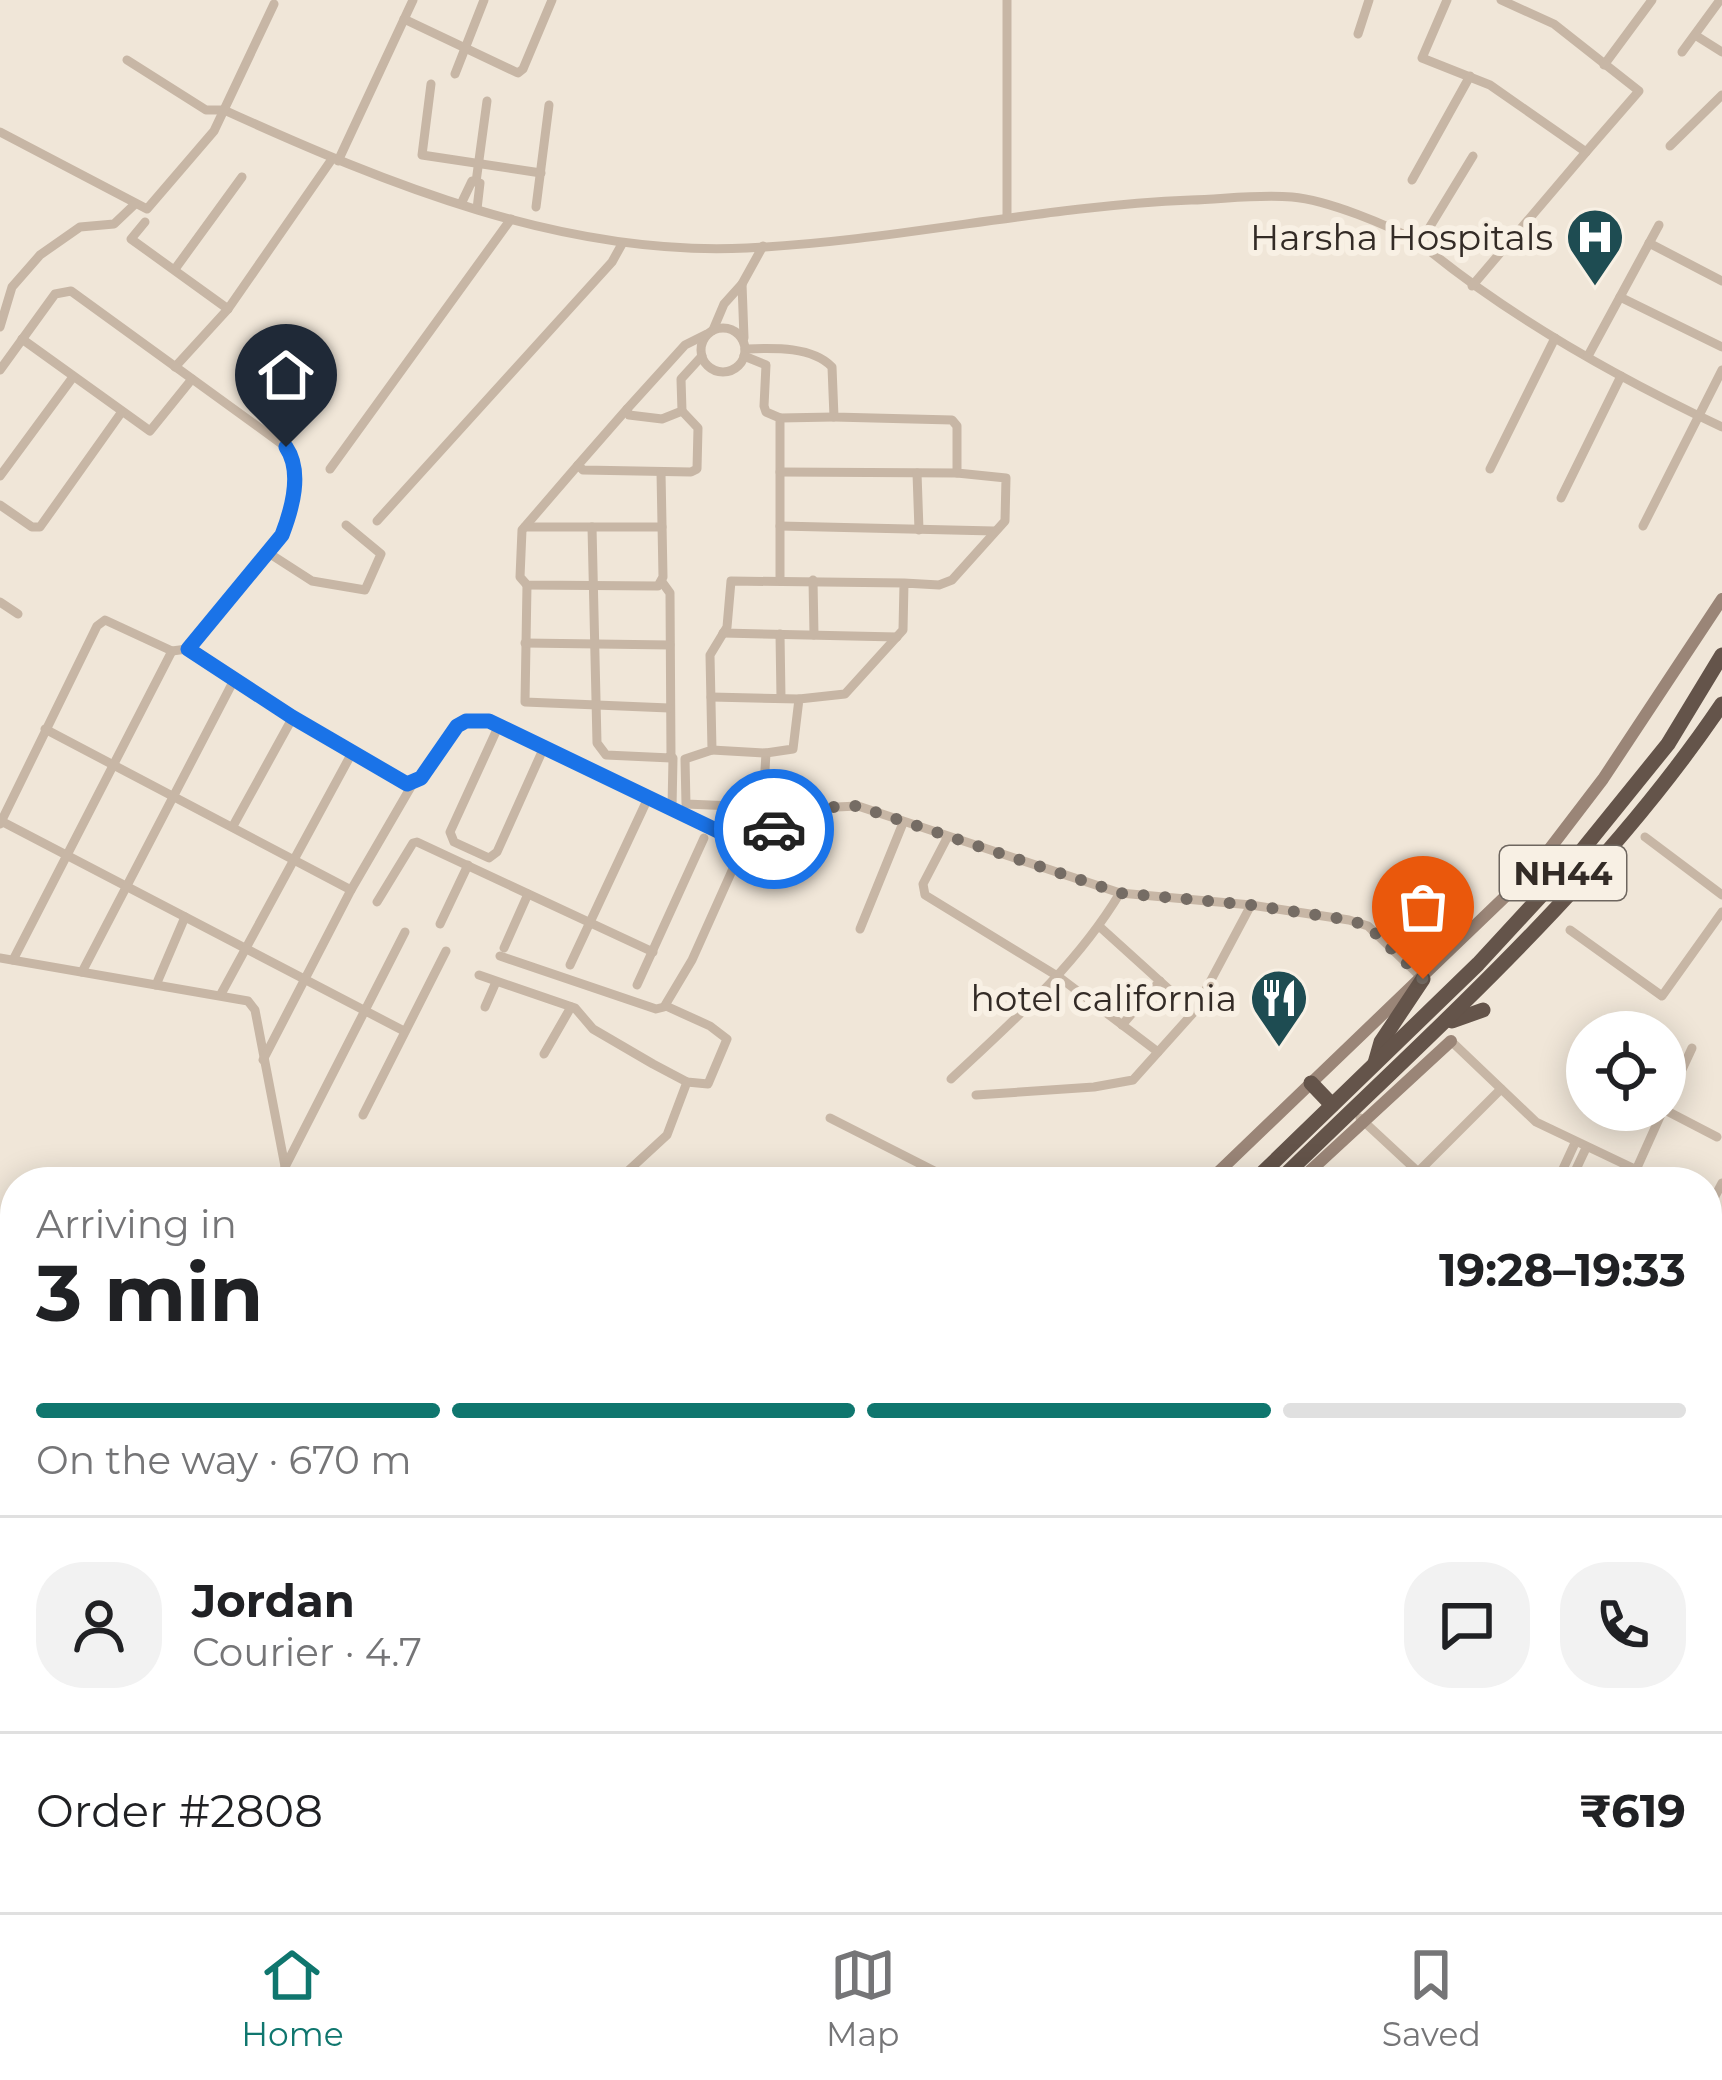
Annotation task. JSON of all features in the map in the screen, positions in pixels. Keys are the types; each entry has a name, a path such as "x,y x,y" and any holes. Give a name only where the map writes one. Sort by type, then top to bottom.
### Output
{"highway":[{"name":"NH44","path":"1268,1167 1478,964 1575,859 1668,744 1722,655"},
{"name":"NH44","path":"1296,1167 1357,1115 1553,915 1692,748 1722,704"},
{"path":"1374,1066 1381,1042 1423,979"},
{"path":"1445,1024 1483,1010"},
{"path":"1311,1083 1332,1105"}],"main road":[{"path":"1224,1167 1535,868 1616,760 1722,599"},
{"path":"1311,1167 1357,1115 1450,1041"}],"street":[{"path":"175,367 228,309 335,160 413,0"},
{"path":"455,74 484,0"},
{"path":"404,19 521,72 552,0"},
{"path":"1007,0 1007,216"},
{"path":"1358,34 1370,0"},
{"path":"1448,0 1422,58 1510,98 1586,152"},
{"path":"1604,65 1652,0"},
{"path":"1682,52 1720,0"},
{"path":"1472,286 1639,91 1554,23 1504,1"},
{"path":"0,132 134,205 151,207 214,131 274,4"},
{"path":"1695,34 1722,52"},
{"path":"127,61 206,110 224,110 335,160 511,219 622,244 763,246 1155,202 1293,197 1394,229 1555,338 1722,428"},
{"path":"1412,180 1470,76"},
{"path":"431,84 422,155 541,173"},
{"path":"1670,146 1722,94"},
{"path":"476,182 487,101"},
{"path":"536,207 549,105"},
{"path":"1420,243 1473,157"},
{"path":"176,269 242,177"},
{"path":"461,204 472,181 480,183 477,209"},
{"path":"0,327 12,287 40,255 80,227 114,224 134,205"},
{"path":"330,469 511,219"},
{"path":"145,222 131,238 228,309"},
{"path":"1588,356 1659,225"},
{"path":"1649,243 1722,281"},
{"path":"377,521 612,262 622,244"},
{"path":"742,284 744,349 736,368 722,372 708,366 701,346 763,246"},
{"path":"0,370 55,294 65,290 286,447 294,459 291,513 282,535 188,649"},
{"path":"1620,297 1722,347"},
{"path":"669,708 525,702 527,585 520,577 521,536 685,345 710,332 734,331 744,349 766,365 764,406 780,418 952,420 957,426 957,473"},
{"path":"1490,469 1555,338"},
{"path":"22,339 150,431 192,379"},
{"path":"744,349 790,350 828,362 833,417"},
{"path":"578,465 586,472 692,472 699,465 698,428 682,411 681,379 702,356"},
{"path":"1643,526 1722,370"},
{"path":"1561,498 1621,376"},
{"path":"0,476 73,377"},
{"path":"627,409 632,416 662,419 682,411"},
{"path":"0,505 32,527 40,527 121,413"},
{"path":"779,579 780,418"},
{"path":"662,472 662,582 670,593 672,808"},
{"path":"712,750 710,655 723,633 731,581 939,585 952,580 1005,521 1006,478 957,473 780,472"},
{"path":"917,473 919,530"},
{"path":"267,552 312,581 365,590 380,551 346,525"},
{"path":"780,526 994,531"},
{"path":"525,527 662,527"},
{"path":"592,527 596,743 606,755 685,759 712,750 766,753 793,748 799,699"},
{"path":"813,580 814,635"},
{"path":"527,585 658,586 662,582"},
{"path":"711,697 799,699 844,694 906,624 904,584"},
{"path":"0,602 19,614"},
{"path":"404,1031 1,822 100,622 114,623 172,651 188,649 292,717 412,784"},
{"path":"723,633 897,637"},
{"path":"780,634 781,698"},
{"path":"525,644 670,645"},
{"path":"13,960 172,651"},
{"path":"82,972 235,678"},
{"path":"233,826 292,717"},
{"path":"263,1060 412,784 457,726 475,720 499,725 635,783 649,796 745,844"},
{"path":"499,725 451,828 452,840 471,850 489,858 495,855 544,746"},
{"path":"45,729 351,890"},
{"path":"221,994 353,752"},
{"path":"685,759 686,804 758,807 765,798 766,753"},
{"path":"569,965 649,796"},
{"path":"666,1006 692,961 745,844 829,805 857,806 1120,893 1349,920 1368,926 1423,979"},
{"path":"860,929 903,823"},
{"path":"1645,837 1722,895"},
{"path":"637,986 704,838"},
{"path":"946,838 923,884 925,895 1059,976 1158,1052"},
{"path":"376,902 415,842 652,952"},
{"path":"440,924 467,866"},
{"path":"951,1079 1059,976 1100,927 1120,893"},
{"path":"479,975 571,1007 593,1029 687,1082 708,1084 727,1039 710,1026 666,1006 656,1009 502,952 528,894"},
{"path":"976,1095 1132,1080 1194,1012 1251,905"},
{"path":"1570,930 1662,996 1722,912"},
{"path":"156,985 185,917"},
{"path":"1100,927 1194,1012"},
{"path":"285,1167 405,932"},
{"path":"362,1115 446,951"},
{"path":"0,958 240,997 252,1004 285,1167"},
{"path":"1123,1025 1160,981"},
{"path":"485,1006 496,982"},
{"path":"585,1016 595,987"},
{"path":"544,1054 571,1007"},
{"path":"1450,1041 1536,1122 1628,1167"},
{"path":"1686,1061 1692,1048"},
{"path":"633,1167 668,1135 687,1082"},
{"path":"1422,1167 1501,1089"},
{"path":"1357,1115 1412,1167"},
{"path":"830,1118 926,1167"},
{"path":"1686,1121 1717,1137"},
{"path":"1638,1167 1654,1131"},
{"path":"1566,1167 1581,1145"},
{"path":"1574,1167 1581,1145"}],"way so far":[{"path":"774,829 815,808 857,806 1120,893 1349,920 1368,926 1423,979"}],"place":[{"name":"Harsha Hospitals","path":"1595,288"},
{"name":"hotel california","path":"1279,1049"}],"route":[{"path":"286,447 296,470 291,513 282,535 188,649 407,784 421,778 457,726 489,721 745,844 774,829"}]}
